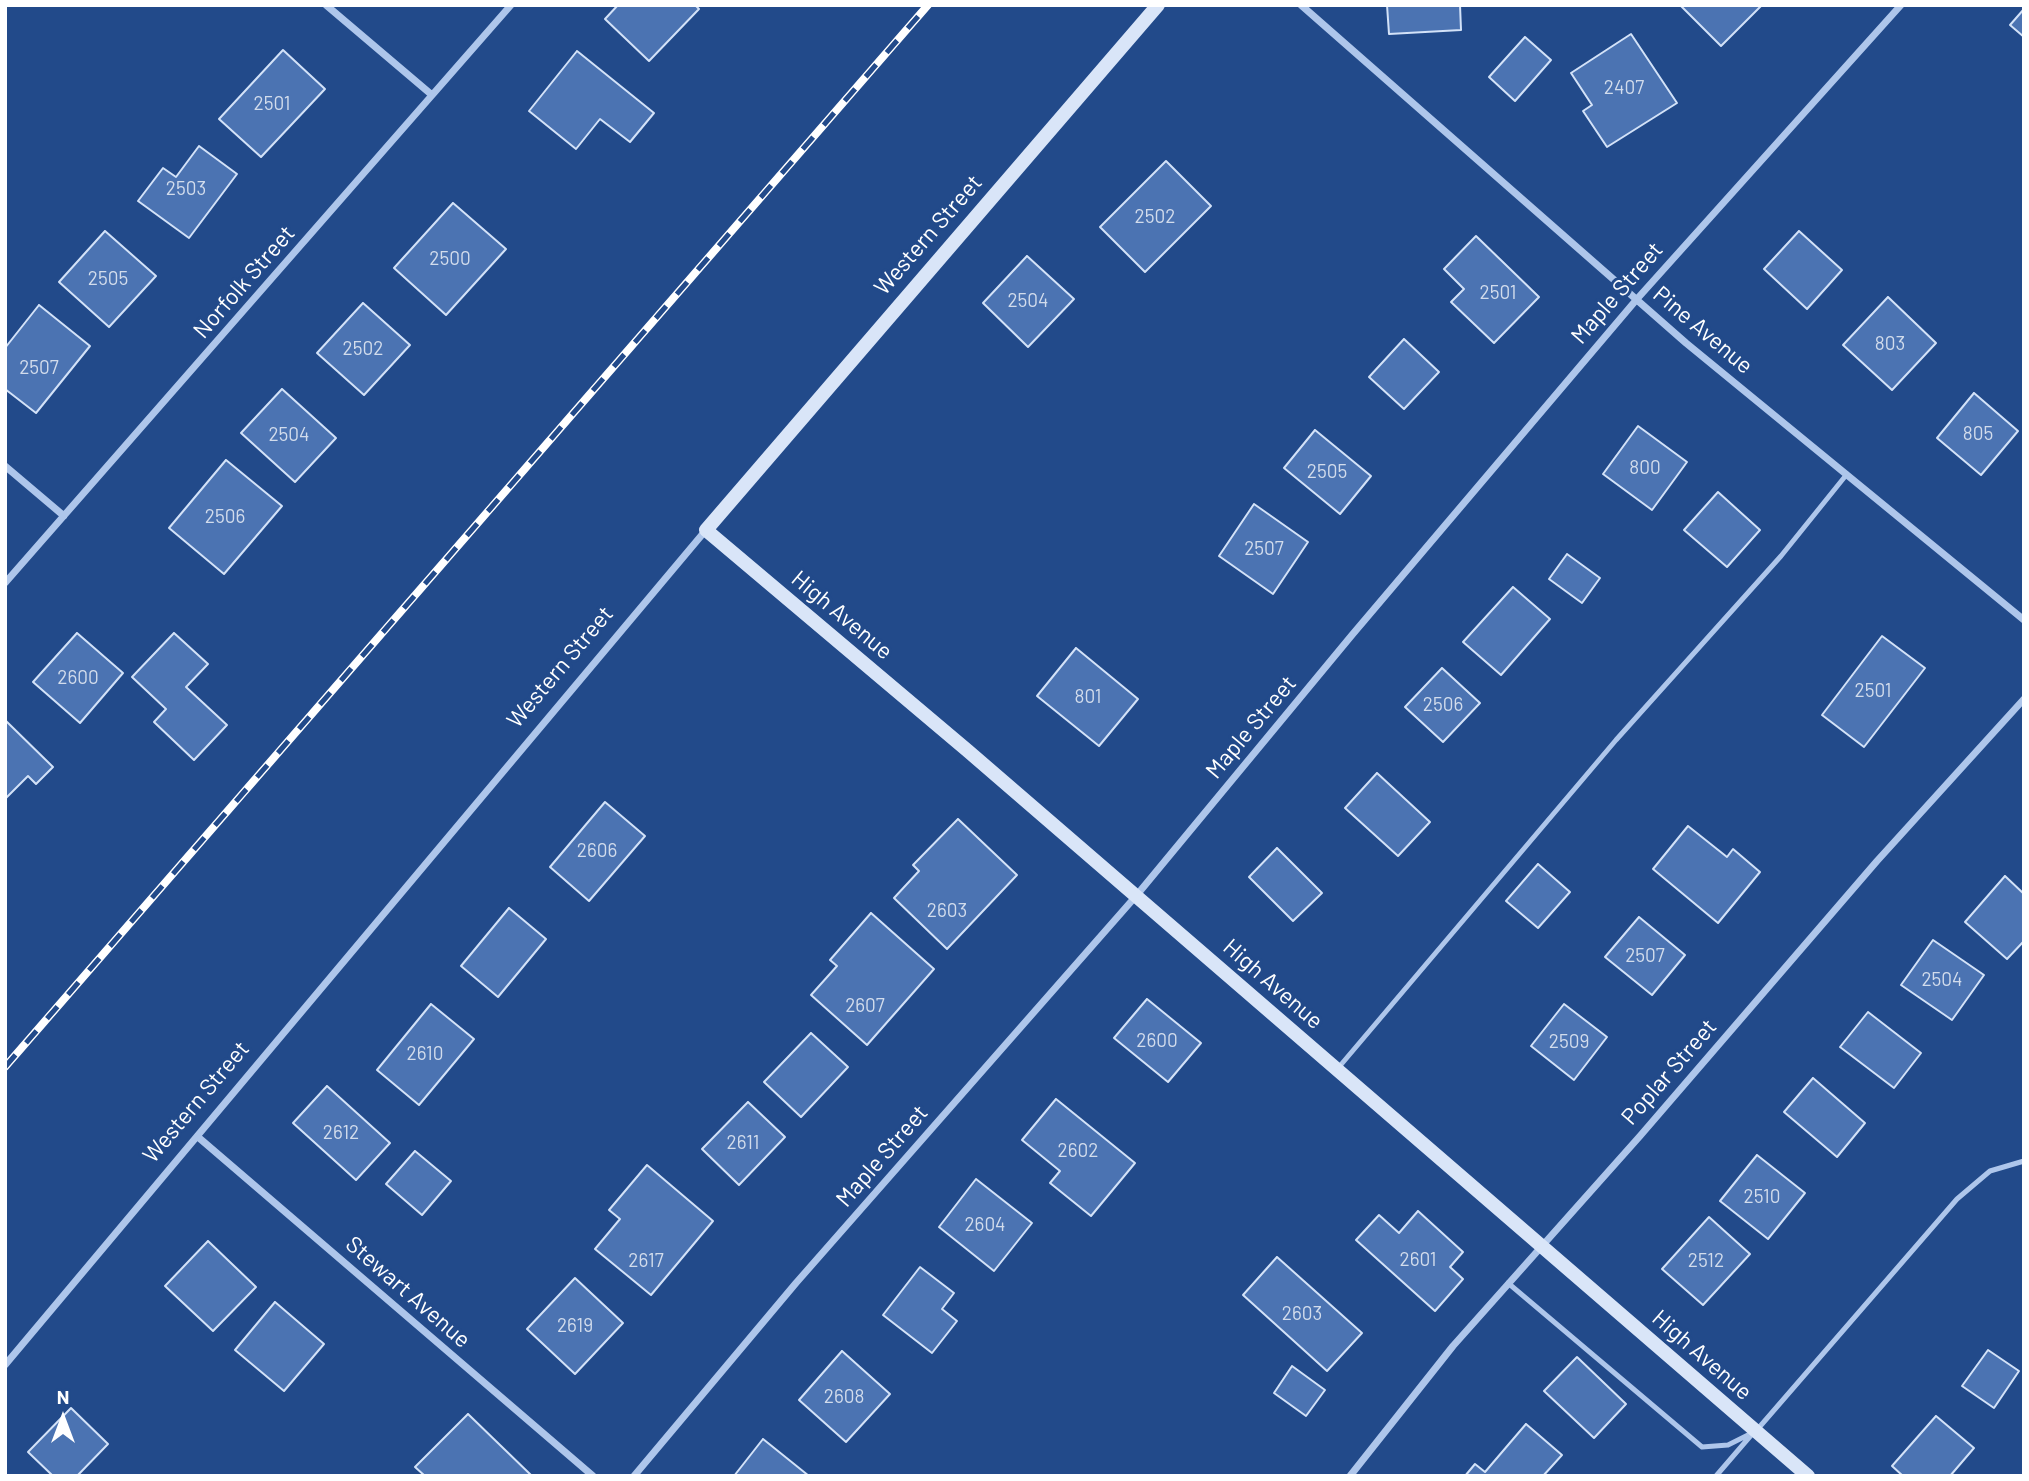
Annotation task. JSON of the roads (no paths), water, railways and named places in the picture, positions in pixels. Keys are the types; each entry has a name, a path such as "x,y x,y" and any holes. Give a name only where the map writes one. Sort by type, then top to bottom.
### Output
{"street":[{"path":"326,5 432,94"},
{"name":"Norfolk Street","path":"5,583 511,5"},
{"name":"Western Street","path":"5,1364 706,530 1158,5"},
{"name":"Pine Avenue","path":"1301,5 1637,299 2024,620"},
{"name":"Maple Street","path":"634,1476 796,1283 1136,896 1352,635 1637,299 1900,5"},
{"path":"5,466 64,516"},
{"name":"High Avenue","path":"706,530 1136,896 1808,1476"},
{"name":"Poplar Street","path":"1350,1476 1453,1346 1640,1136 1877,861 2024,699"},
{"name":"Stewart Avenue","path":"198,1137 593,1476"}],"lane":[{"path":"1337,1069 1616,740 1781,556 1847,474"},
{"path":"1716,1476 1956,1199 1990,1171 2024,1161"},
{"path":"1508,1283 1702,1447 1728,1445 1756,1431"}],"railway":[{"path":"5,1067 928,5"}]}
